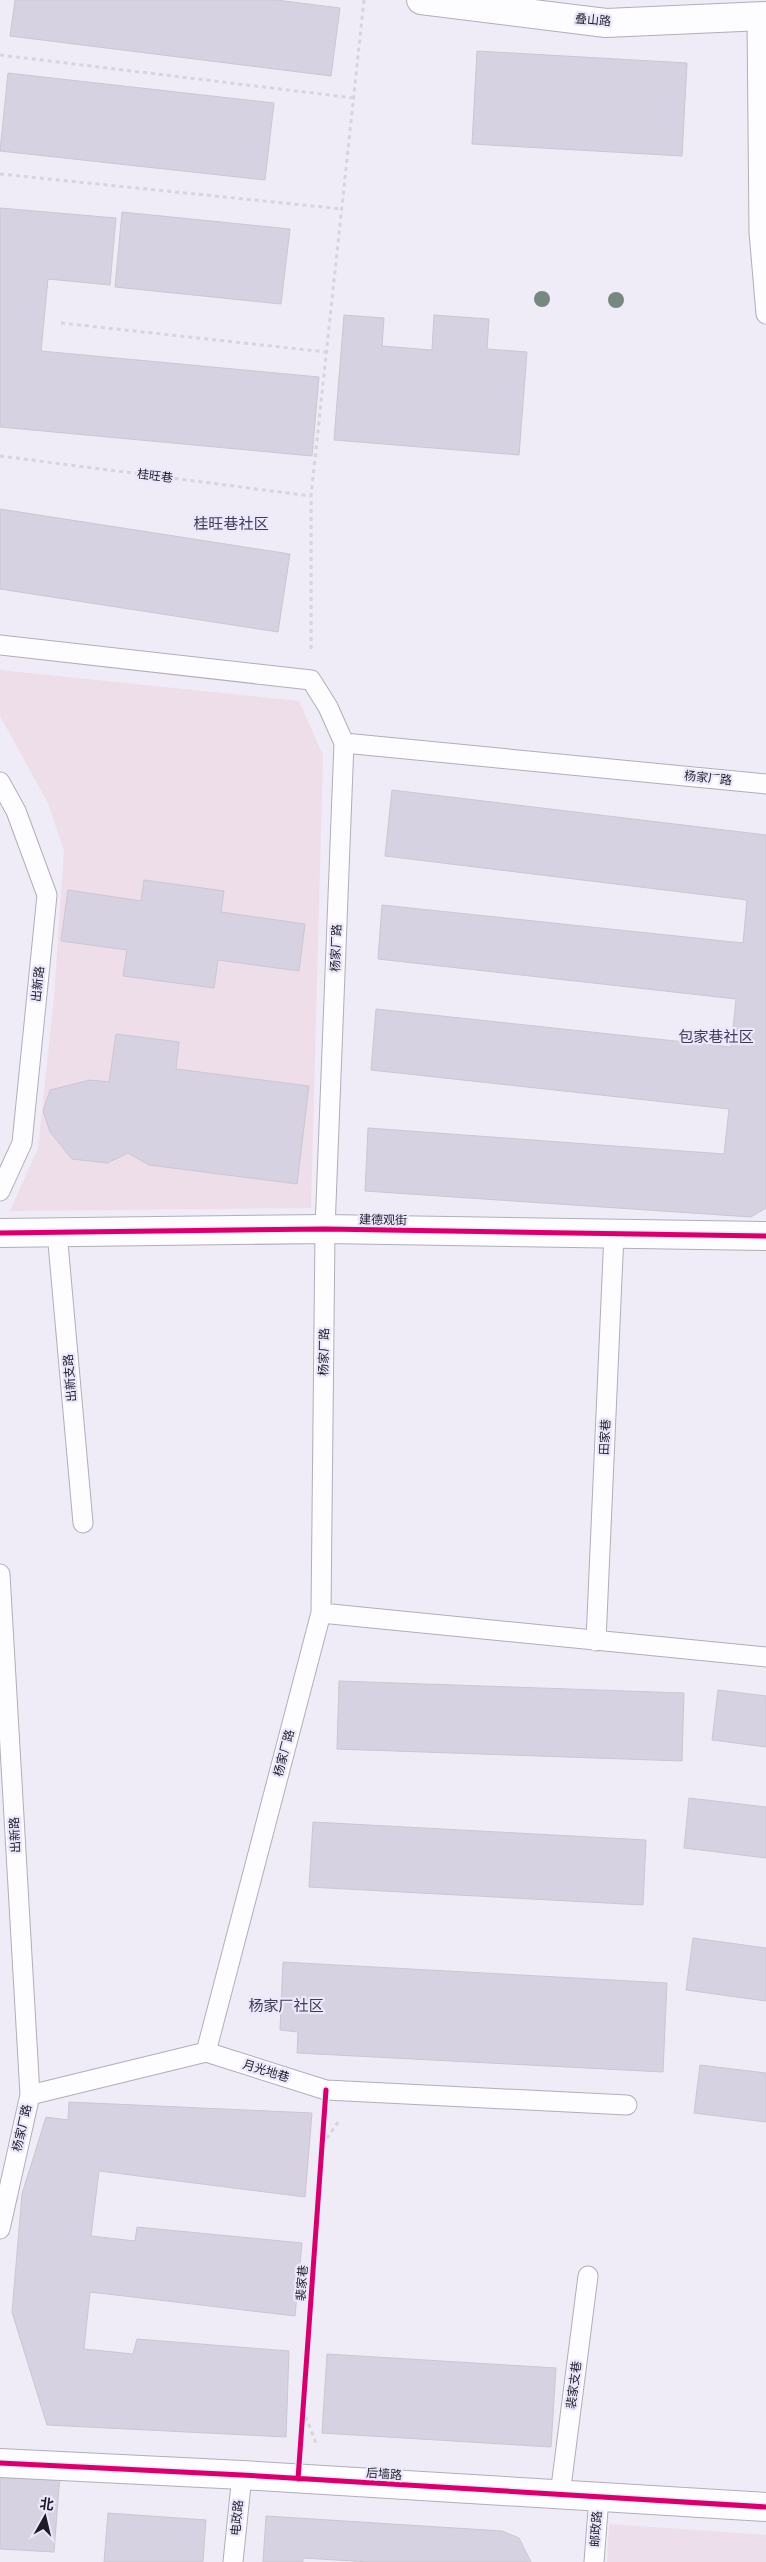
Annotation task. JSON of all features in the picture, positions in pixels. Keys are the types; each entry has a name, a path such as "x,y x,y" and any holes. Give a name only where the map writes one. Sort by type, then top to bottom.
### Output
{"street":[{"name":"叠山路","path":"420,0 606,23 762,16"},
{"name":"建德观街","path":"0,1233 325,1229 766,1236"},
{"name":"后墙路","path":"0,2463 242,2475 766,2507"}],"lane":[{"path":"762,16 759,232 766,314"},
{"path":"0,644 311,680 328,707 344,743"},
{"name":"杨家厂路","path":"0,2229 30,2095 206,2052 321,1613 325,1229 344,743 766,784"},
{"name":"出新路","path":"0,782 16,811 47,895 22,1143 0,1191"},
{"name":"出新支路","path":"57,1232 83,1523"},
{"name":"田家巷","path":"596,1641 614,1233"},
{"name":"出新路","path":"0,1574 30,2095"},
{"path":"321,1613 766,1657"},
{"name":"月光地巷","path":"206,2052 326,2090"},
{"path":"326,2090 627,2105"},
{"name":"裴家支巷","path":"560,2494 588,2276"},
{"name":"电政路","path":"233,2562 242,2475"},
{"name":"邮政路","path":"594,2562 599,2497"}],"path":[{"path":"311,680 311,496 364,0"},
{"path":"0,55 354,98"},
{"path":"0,174 342,209"},
{"path":"61,323 326,352"},
{"path":"321,2155 326,2090"},
{"path":"298,2479 304,2399"}],"shaded area":[{"path":"0,670 299,701 323,755 311,1208 10,1211 38,1148 54,997 64,851 48,803 0,716"},
{"path":"609,2524 766,2535 766,2562 607,2562"}],"building":[{"path":"15,0 276,0 340,8 331,76 10,36"},
{"path":"477,51 687,63 682,156 472,144"},
{"path":"8,73 274,103 265,180 0,151"},
{"path":"0,208 116,218 110,285 48,279 41,351 319,377 312,456 0,427"},
{"path":"122,212 290,229 281,304 115,287"},
{"path":"344,315 384,318 382,346 432,350 434,315 489,319 487,349 527,352 519,455 334,440"},
{"path":"0,509 290,554 278,632 0,589"},
{"path":"392,790 766,835 766,1208 751,1217 365,1191 368,1128 724,1154 729,1109 371,1070 376,1009 731,1047 736,999 378,959 382,905 743,943 747,900 385,856"},
{"path":"144,880 224,891 221,912 305,924 299,971 218,960 214,988 123,976 127,950 61,941 68,890 141,901"},
{"path":"116,1034 179,1042 176,1069 309,1086 297,1184 149,1165 128,1153 107,1163 72,1159 50,1132 43,1111 50,1090 90,1080 109,1082"},
{"path":"339,1681 684,1693 682,1761 337,1749"},
{"path":"718,1690 766,1696 766,1747 712,1740"},
{"path":"689,1798 766,1807 766,1858 684,1848"},
{"path":"313,1822 646,1840 643,1905 309,1887"},
{"path":"693,1938 766,1948 766,2001 686,1990"},
{"path":"283,1962 667,1983 663,2072 297,2053 298,2032 280,2030"},
{"path":"700,2065 766,2073 766,2122 694,2113"},
{"path":"69,2102 312,2113 305,2197 99,2171 91,2236 135,2241 137,2227 302,2243 295,2316 90,2292 84,2349 133,2354 137,2339 289,2351 286,2437 47,2425 12,2312 22,2194 46,2117 68,2120"},
{"path":"327,2354 556,2368 551,2447 322,2433"},
{"path":"0,2472 60,2475 54,2552 0,2549"},
{"path":"108,2513 206,2520 203,2562 104,2562"},
{"path":"266,2516 502,2531 519,2538 531,2562 369,2562 303,2558 303,2562 263,2562"}],"cycle path":[{"path":"0,1233 325,1229 766,1236"},
{"name":"裴家巷","path":"298,2479 326,2090"},
{"path":"0,2463 242,2475 766,2507"}],"district":[{"name":"桂旺巷社区","path":"231,524"},
{"name":"包家巷社区","path":"716,1037"},
{"name":"杨家厂社区","path":"286,2006"}]}
